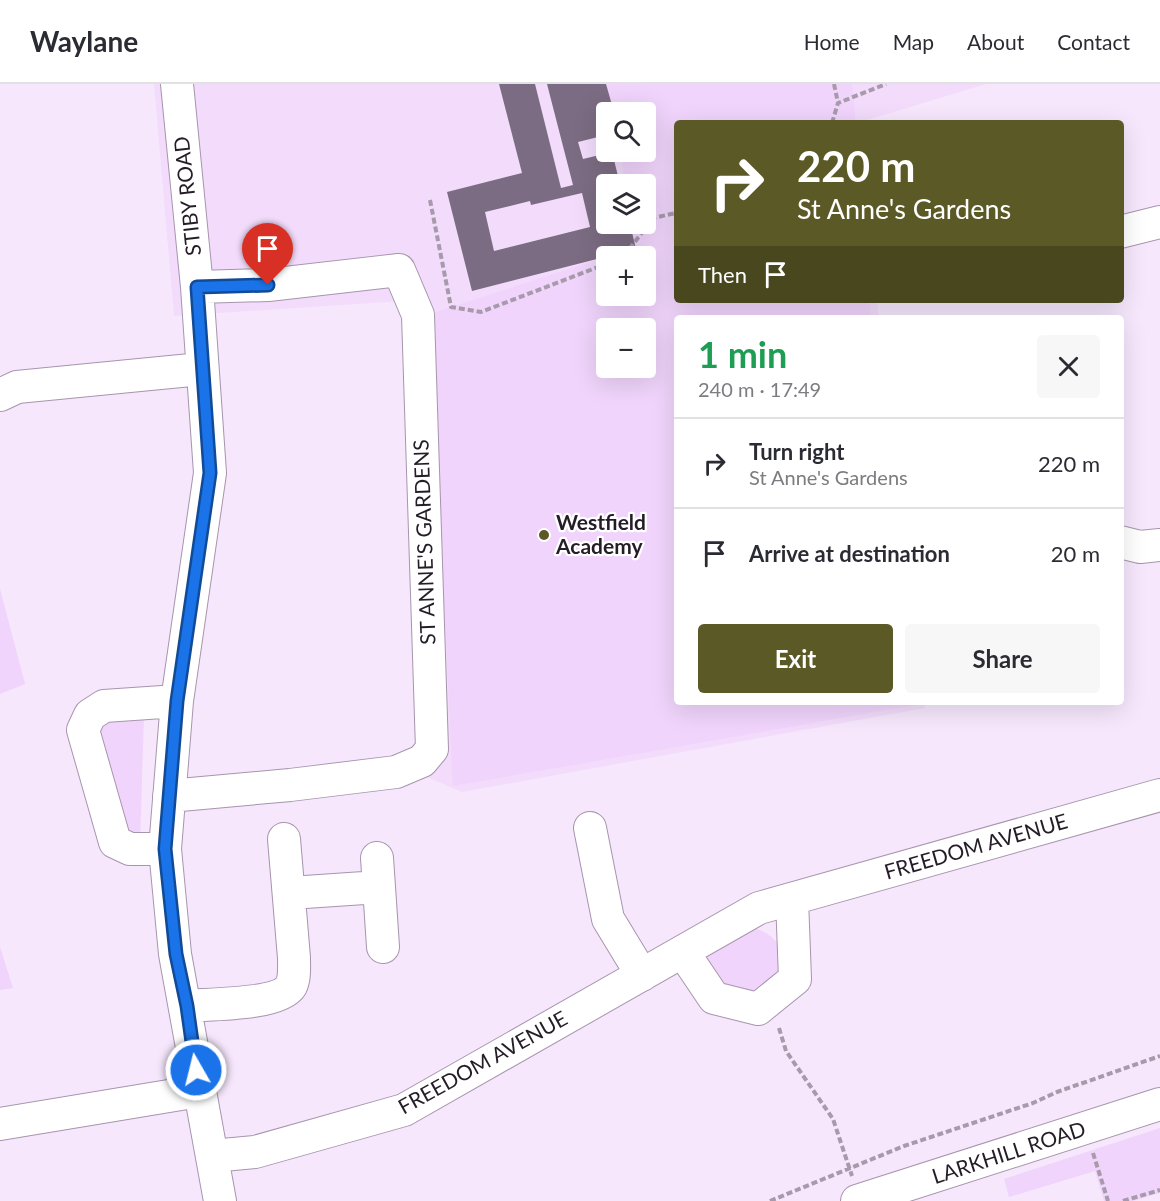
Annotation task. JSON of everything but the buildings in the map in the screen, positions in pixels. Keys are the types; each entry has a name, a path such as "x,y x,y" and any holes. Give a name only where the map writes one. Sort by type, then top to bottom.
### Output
{"street":[{"name":"STIBY ROAD","path":"177,84 197,287 210,473 177,701 165,849 176,954 220,1201"},
{"path":"1124,231 1160,222"},
{"name":"ST ANNE'S GARDENS","path":"169,796 396,772 422,761 432,749 418,315 399,270 268,285 197,287"},
{"path":"0,395 16,387 201,369"},
{"path":"1124,543 1140,547 1160,545"},
{"path":"165,849 130,849 115,842 83,730 90,715 104,706 177,701"},
{"name":"FREEDOM AVENUE","path":"212,1156 255,1152 404,1110 759,908 1160,795"},
{"path":"590,828 608,919 642,975"},
{"path":"187,1006 263,1000 278,997 291,987 294,973 290,894 284,839"},
{"path":"290,894 378,873 384,947"},
{"path":"683,951 714,998 758,1009 795,979 792,899"},
{"path":"0,1124 199,1091"},
{"name":"LARKHILL ROAD","path":"858,1201 1160,1104"}],"path":[{"path":"833,120 838,103 834,84"},
{"path":"838,103 886,84"},
{"path":"430,200 451,307 481,312 596,268"},
{"path":"632,246 653,218 674,213"},
{"path":"783,1044 833,1119 858,1201"},
{"path":"770,1201 849,1167 1160,1056"},
{"path":"1086,1128 1108,1201"},
{"path":"1123,1201 1160,1190"}],"shaded area":[{"name":"Westfield Academy","path":"154,84 986,84 867,120 674,120 674,303 877,303 879,315 674,315 674,705 924,705 925,708 462,792 422,775 402,301 174,316"},
{"path":"606,84 852,84 856,120 674,120 674,303 869,303 871,315 674,315 674,705 915,705 453,786 430,314 596,260 596,306 656,306 656,246 633,246 631,234 656,234 656,174 624,174 622,162 656,162 656,102 611,102"},
{"path":"0,589 25,684 0,694"},
{"path":"144,715 140,843 128,842 96,725 101,718"},
{"path":"749,926 769,935 774,940 782,950 787,965 741,1011 704,962 707,950"},
{"path":"0,947 13,988 0,990"},
{"path":"1160,1128 1160,1193 1133,1201 1104,1201 1095,1171 1009,1197 1004,1179"}],"place":[{"name":"Westfield Academy","path":"544,535"}],"route":[{"path":"196,1070 187,1006 176,954 165,849 177,701 210,473 197,287 268,285"}]}
